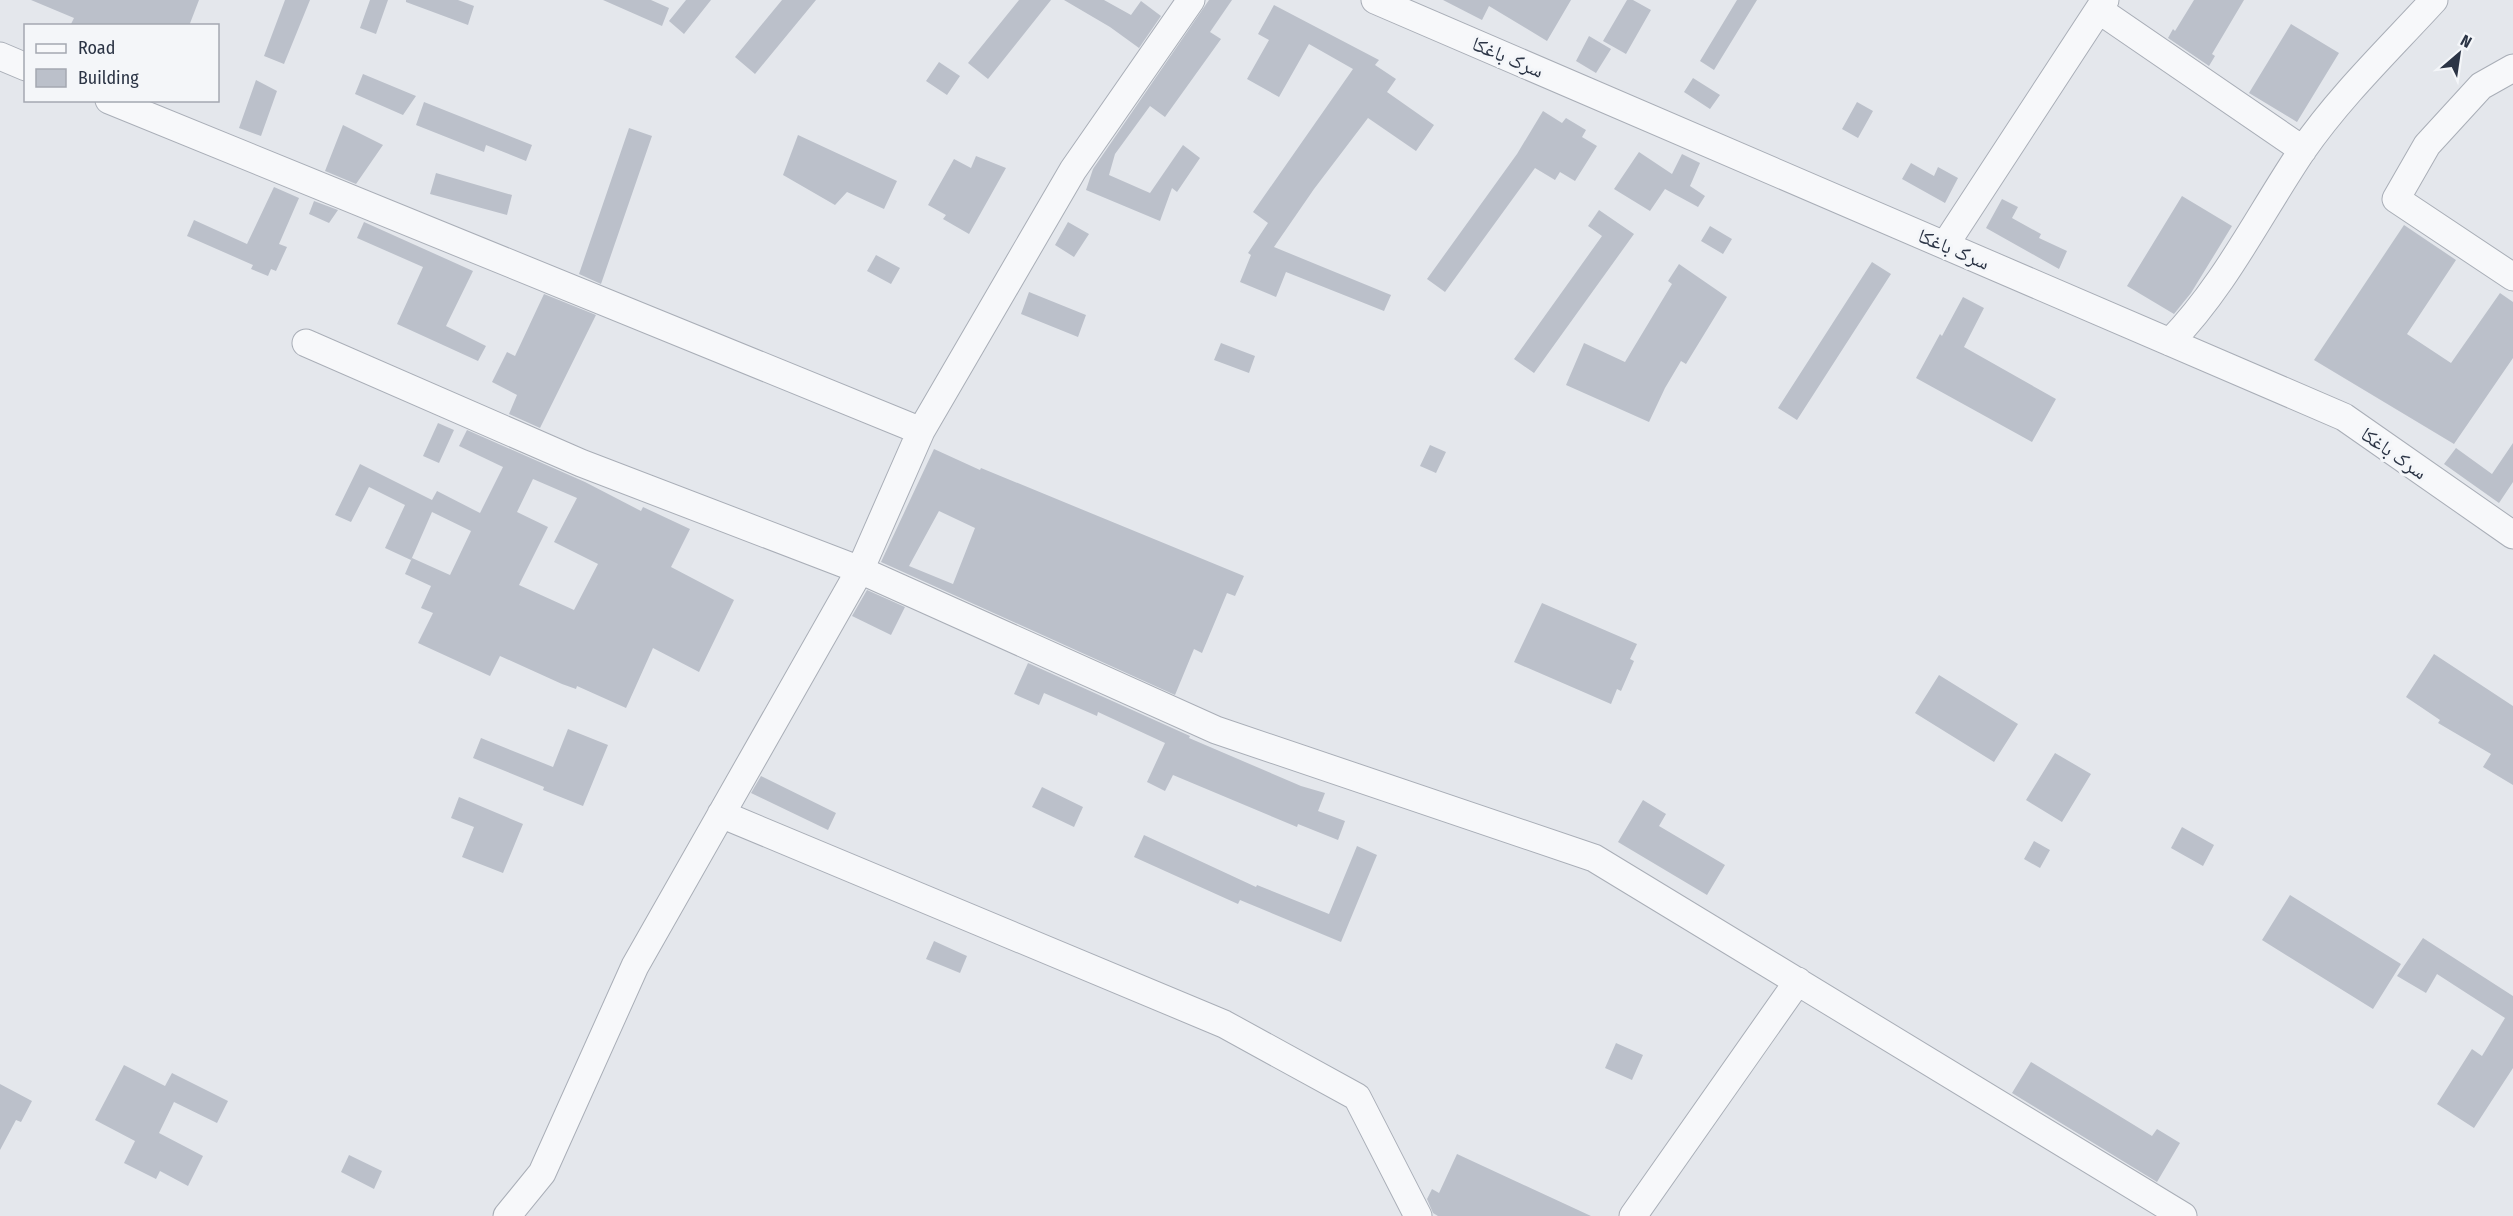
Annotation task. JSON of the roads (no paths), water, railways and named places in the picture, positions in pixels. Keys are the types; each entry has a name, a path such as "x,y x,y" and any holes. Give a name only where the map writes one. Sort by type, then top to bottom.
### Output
{"street":[{"path":"507,1216 542,1173 635,966 860,570 921,431 1073,170 1191,0"},
{"name":"سرک باغکا","path":"1374,0 2344,417 2513,535"},
{"path":"2170,342 2203,304 2303,150 2332,110 2434,0"},
{"path":"1945,245 2102,5 2303,150"},
{"path":"0,56 24,66"},
{"path":"2513,68 2481,86 2427,145 2396,199 2513,277"},
{"path":"114,102 921,431"},
{"path":"306,343 581,464 860,570 1216,730 1594,858 2183,1216"},
{"path":"721,814 1224,1024 1357,1097 1418,1216"},
{"path":"1633,1216 1798,981"}]}
